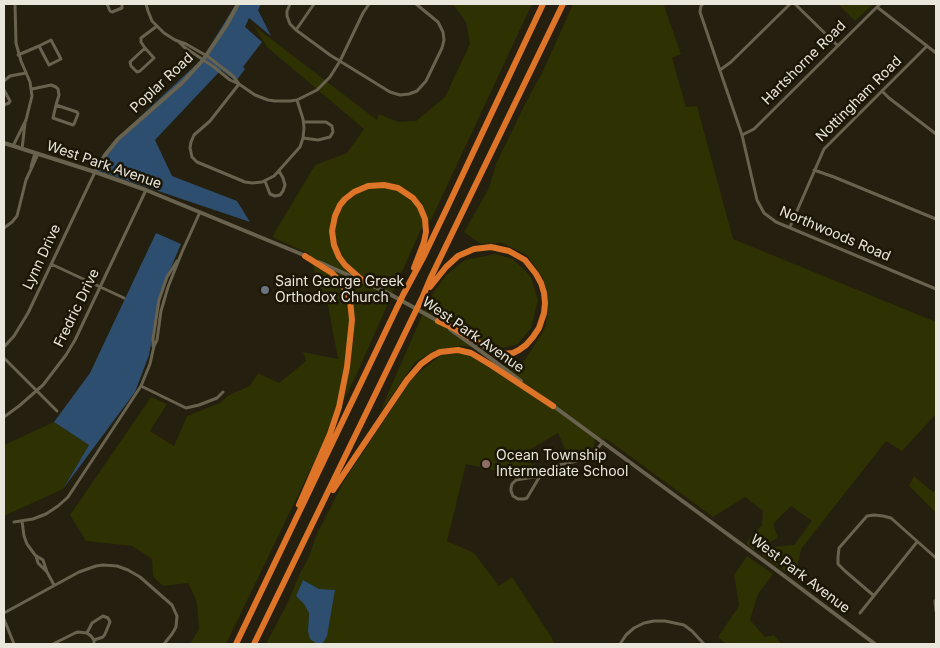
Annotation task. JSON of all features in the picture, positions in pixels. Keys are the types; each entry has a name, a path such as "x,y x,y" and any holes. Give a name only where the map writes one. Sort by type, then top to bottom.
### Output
{"highway":[{"path":"236,644 408,285 447,208 543,4"},
{"path":"254,644 563,4"},
{"path":"362,280 345,265 336,250 332,238 333,223 340,205 350,194 368,186 384,185 398,188 407,193 420,207 425,219 426,237 408,285"},
{"path":"423,296 451,261 466,252 482,248 500,249 518,255 531,267 541,283 545,303 541,323 530,341 513,353 502,354 495,352 438,321"},
{"path":"276,560 334,422 344,385 352,330 352,309 347,291 332,273 306,256"},
{"path":"322,505 407,380 420,364 436,354 454,350 463,350 471,353 553,406"}],"street":[{"path":"14,4 15,39 18,55 32,89 22,149"},
{"path":"107,4 112,12 122,8 122,4"},
{"path":"146,4 152,20 164,33 230,80 255,95 268,100 283,102 297,100 311,94 330,77 368,4"},
{"name":"Poplar Road","path":"95,172 105,155 118,139 182,82 207,56 238,4"},
{"path":"290,4 287,16 290,24 296,30 340,61 396,94 409,94 420,88 426,82 442,48 444,36 438,22 416,4"},
{"path":"296,30 314,4"},
{"name":"Northwoods Road","path":"703,4 700,12 742,135 755,194 764,213 771,219 936,289"},
{"path":"720,70 731,62 790,4"},
{"path":"795,4 838,46"},
{"path":"878,5 936,54"},
{"name":"Hartshorne Road","path":"742,135 754,129 878,5"},
{"path":"145,48 130,62 137,72 154,58 141,42 141,38 157,26"},
{"path":"18,55 51,40 61,59 50,65 39,46"},
{"path":"179,42 207,56 233,76 239,84"},
{"name":"Nottingham Road","path":"790,227 824,149 927,46"},
{"path":"4,81 10,76 26,73"},
{"path":"239,84 210,121 194,135 190,144 192,157 197,162 238,180 252,183 265,181 274,176 298,150 303,138 304,122 297,100"},
{"path":"32,89 51,85 56,87 59,92 53,118 72,125 74,124 77,112 56,106"},
{"path":"4,90 10,100 9,103 4,105"},
{"path":"882,91 936,134"},
{"path":"13,146 26,120"},
{"path":"303,138 318,140 330,138 333,132 332,126 326,122 304,122"},
{"name":"West Park Avenue","path":"4,143 146,190 362,280 428,315 478,349 875,644"},
{"path":"4,228 17,216 32,161 37,154"},
{"path":"814,170 936,219"},
{"path":"265,181 270,194 280,196 284,191 285,185 284,178 279,171"},
{"name":"Lynn Drive","path":"5,345 14,336 24,320 95,172"},
{"name":"Fredric Drive","path":"4,417 20,406 51,377 66,355 75,340 146,190"},
{"path":"14,522 33,519 46,514 68,497 141,386 157,340 164,299 200,212"},
{"path":"51,264 124,298"},
{"path":"4,358 56,411"},
{"path":"141,386 186,408 217,398 223,392"},
{"path":"540,476 528,498 518,499 513,496 511,488 516,480 540,476 560,464 586,458 603,442"},
{"path":"873,596 838,564 840,548 867,516 874,515 891,518 936,558"},
{"path":"22,521 25,539 35,555 43,560 54,585"},
{"path":"860,612 917,542"},
{"path":"4,613 79,572 96,566 117,566 134,573 169,601 176,611 176,627 164,644"},
{"path":"936,600 936,612"},
{"path":"53,644 80,632 87,633 94,642 105,634 110,622 108,618 104,616 92,623 87,633"},
{"path":"4,619 14,644"},
{"path":"620,644 634,628 654,621 665,621 684,625 704,644"}],"green space":[{"path":"453,4 532,4 431,220 421,229 358,371 226,644 190,644 199,629 197,602 188,583 163,586 153,576 152,559 132,546 86,541 70,515 151,397 167,404 150,431 174,446 187,416 220,403 229,395 250,386 258,373 279,383 306,361 303,352 338,359 328,305 317,282 310,254 272,237 315,165 347,153 364,129 267,47 254,26 377,120 379,114 398,122 416,121 445,97 470,44 466,22"},
{"path":"573,4 666,4 664,6 681,54 672,58 686,107 697,106 733,239 936,322 936,414 902,451 886,441 801,549 798,564 801,583 761,554 771,547 794,545 812,521 791,506 773,524 778,538 754,550 746,543 762,525 763,511 745,497 713,517 608,440 596,437 594,446 586,454 569,459 558,433 524,453 537,471 528,475 514,475 466,464 447,541 474,553 499,586 512,577 554,644 266,644 288,602 308,559 316,536 344,481 412,378 441,355 465,353 518,370 544,330 547,300 543,278 527,255 502,243 481,244 464,232 489,188 496,164 543,71","holes":["303,580 319,589 308,631 309,613 296,596"]},
{"path":"838,4 873,4 855,21"},
{"path":"495,254 513,259 531,277 538,300 531,328 518,344 497,349 461,346 435,350 415,362 379,414 432,295 446,275 465,260"},
{"path":"54,422 89,445 63,489 4,516 4,445"},
{"path":"914,476 933,492 936,490 936,513 909,486"},
{"path":"747,556 773,574 758,594 750,620 765,637 774,635 780,642 779,644 726,644 718,637 739,606 734,575"}],"water":[{"path":"236,4 261,4 258,10 271,36 249,18 245,27 262,42 243,67 245,69 236,81 221,70 155,140 172,176 237,201 250,222 96,170 113,142 202,59"},
{"path":"156,233 181,244 161,291 149,355 135,392 63,489 89,445 54,422 90,373"},
{"path":"303,580 319,589 335,590 327,636 323,643 317,644 310,639 308,631 309,613 296,596"}],"place":[{"name":"Saint George Greek Orthodox Church","path":"265,290"},
{"name":"Ocean Township Intermediate School","path":"486,464"}]}
